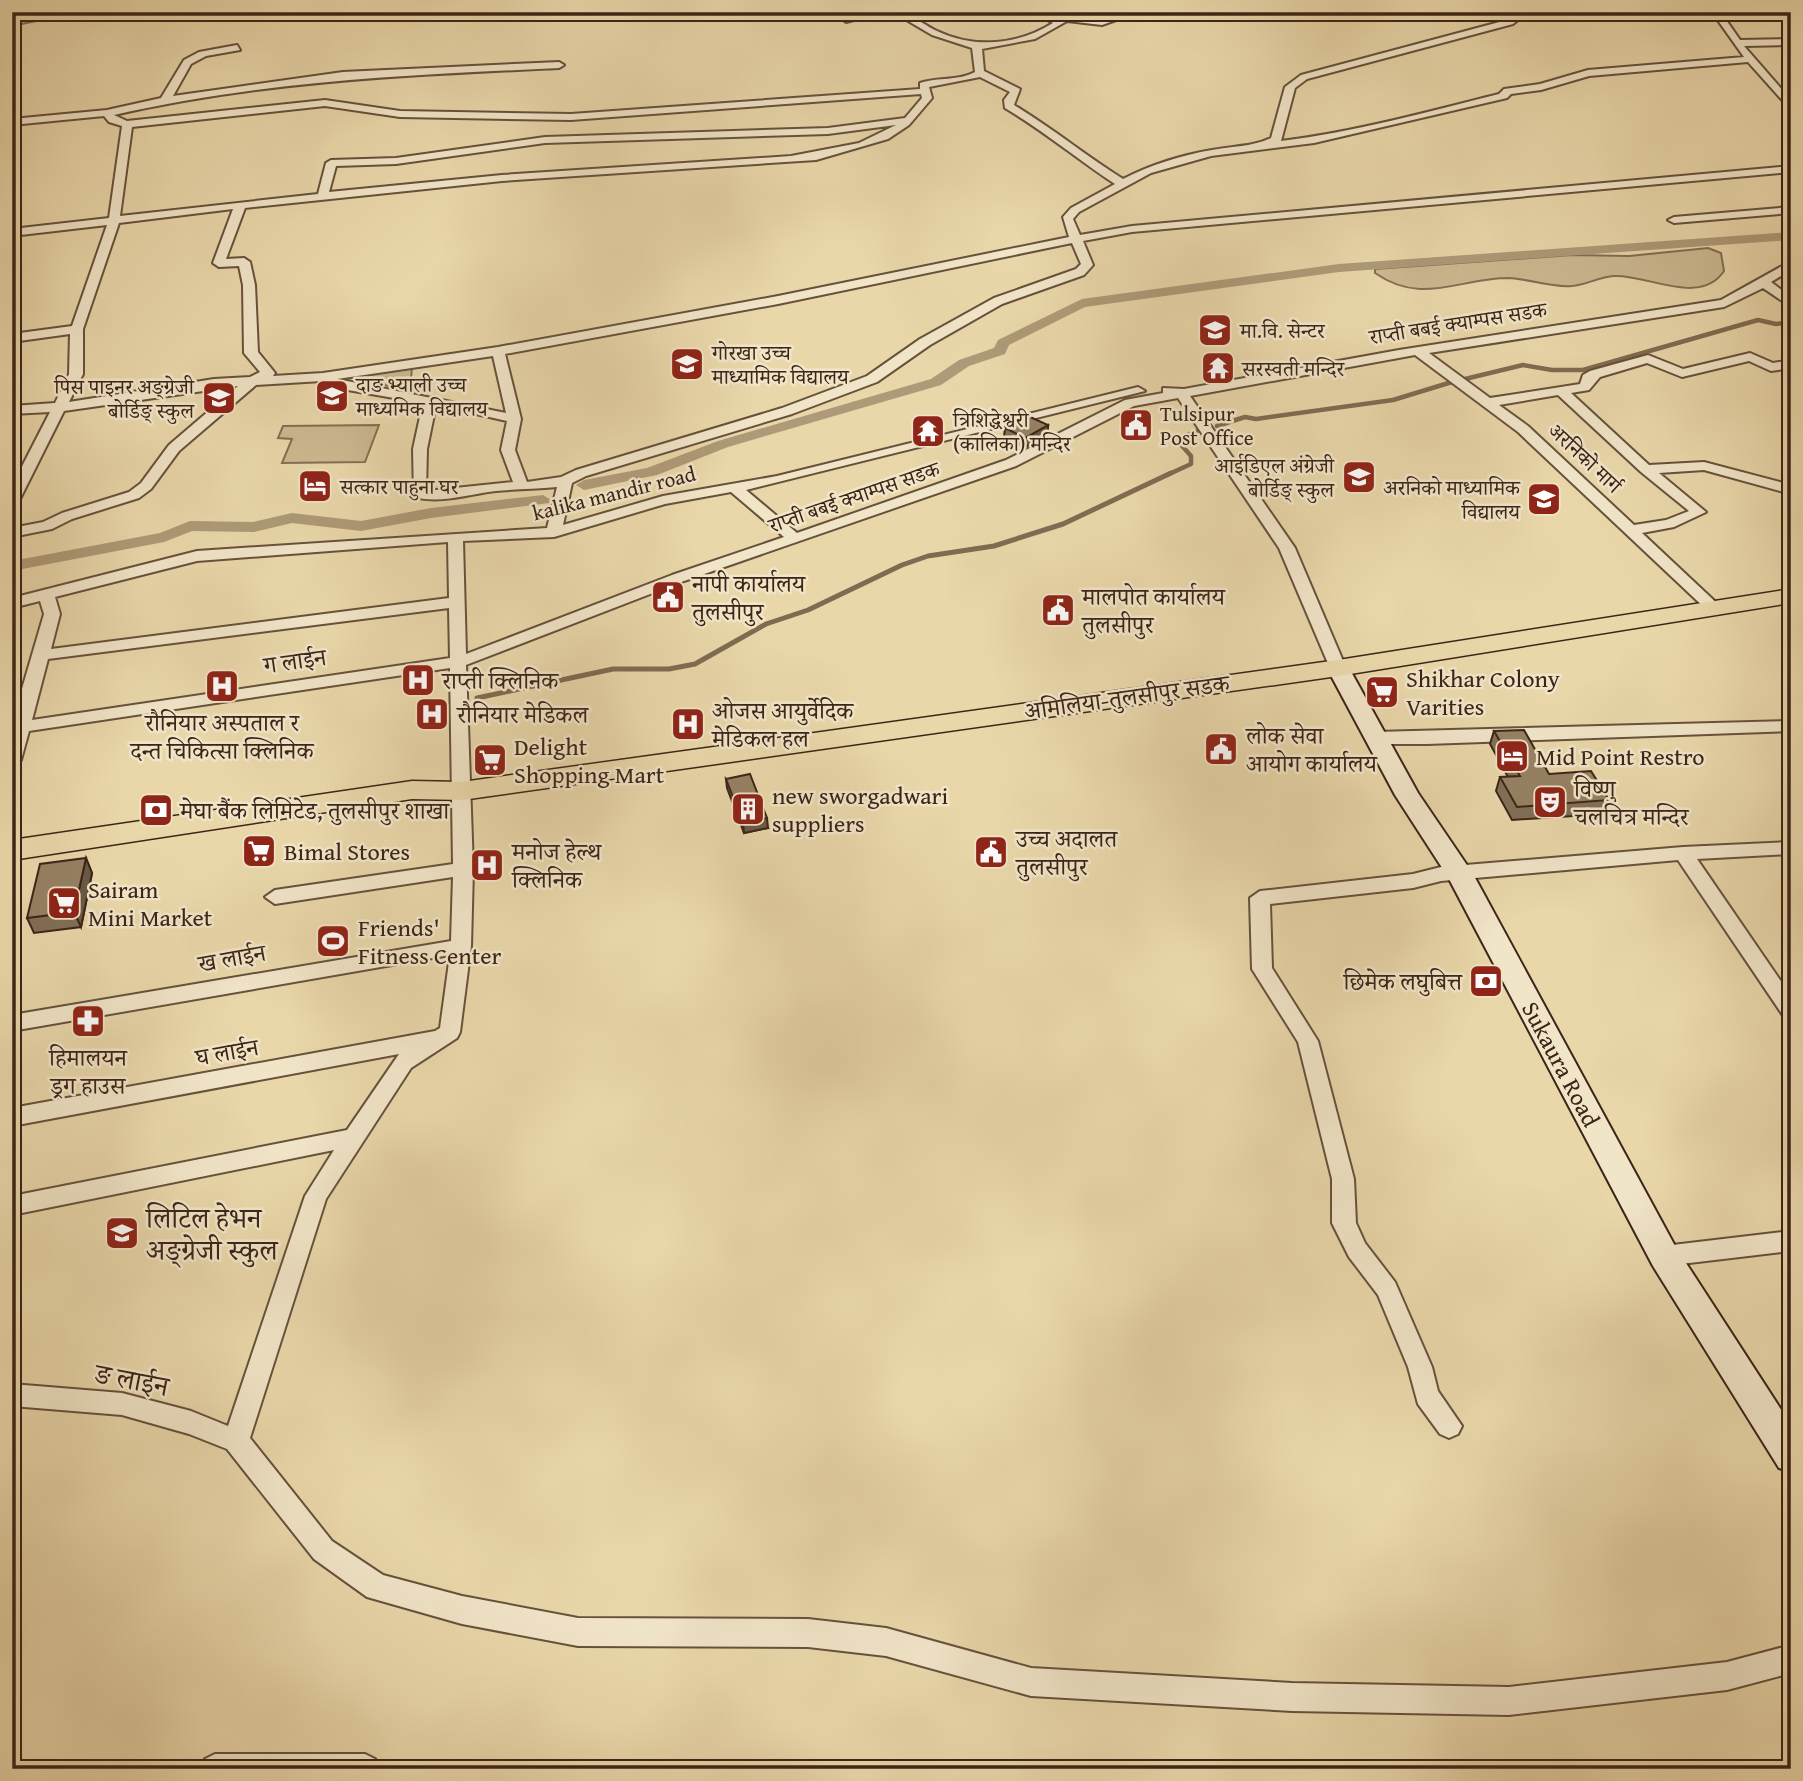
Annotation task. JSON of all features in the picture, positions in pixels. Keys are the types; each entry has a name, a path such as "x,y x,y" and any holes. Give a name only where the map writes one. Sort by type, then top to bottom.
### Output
{"main road":[{"name":"अमिलिया-तुलसीपुर सडक","path":"462,791 1338,668 1791,596"},
{"path":"12,850 412,790 462,791"},
{"path":"12,868 415,808 462,791"}],"street":[{"path":"837,12 849,20"},
{"path":"897,12 923,28 977,46 1044,34 1065,19 1102,22 1113,18 1110,12"},
{"path":"1038,12 1060,23"},
{"path":"1262,146 1276,140 1284,98 1290,87 1304,77 1510,22 1514,19 1509,12"},
{"path":"1716,13 1791,15"},
{"path":"1716,13 1737,43 1785,95 1791,107"},
{"path":"1737,43 1791,42"},
{"path":"977,46 976,64 980,73 1016,91 1009,100 1009,106 1054,133 1066,147 1124,186"},
{"path":"164,100 171,94 183,63 193,57 237,48"},
{"path":"430,402 419,449 419,494 432,496 499,486 522,487 565,481 721,429 787,411 872,379 925,342 998,301 1080,272 1087,265 1067,219 1076,210 1147,171 1174,161 1210,153 1314,140 1444,111 1503,96 1508,91 1541,87 1588,73 1752,59"},
{"path":"12,122 107,113 164,100 343,75 559,65"},
{"path":"12,233 240,205 502,178 786,159 868,144 908,120 927,98 924,85 980,73"},
{"path":"107,113 113,120 127,124 325,103 400,114 571,117 927,91"},
{"path":"323,196 331,163 396,160 545,141 732,132 828,131 908,120"},
{"path":"12,501 29,461 62,405 76,374 77,329 114,220 127,124"},
{"path":"12,410 87,405 214,383 323,377 498,351 856,285 1075,239 1290,213 1412,206 1791,170"},
{"path":"12,533 47,526 67,516 134,495 146,486 174,448 252,381 268,373 251,353 249,285 244,262 219,263 240,205"},
{"path":"1674,220 1791,210"},
{"name":"राप्ती बबई क्याम्पस सडक","path":"459,662 678,578 1011,463 1130,403 1418,351 1724,303 1791,265"},
{"path":"1763,282 1791,303"},
{"path":"12,338 77,329"},
{"path":"498,351 514,419 509,450 522,487"},
{"name":"अरनिको मार्ग","path":"1418,351 1531,436 1714,608"},
{"path":"1486,403 1584,387 1589,383 1588,378 1595,374 1648,359 1682,373 1750,357 1771,367 1791,364"},
{"path":"410,395 416,383 417,362"},
{"path":"323,377 336,384 410,395 430,402 514,419"},
{"name":"kalika mandir road","path":"12,603 197,556 455,537 524,537 554,532 663,500 828,468 1125,394 1146,390 1180,392"},
{"path":"1180,392 1232,464 1287,548 1338,668"},
{"path":"1562,392 1699,512 1669,524 1631,530"},
{"path":"1646,468 1704,466 1791,490"},
{"path":"554,532 565,481"},
{"path":"734,487 795,539"},
{"path":"455,537 463,869 461,946 450,1032 403,1062 316,1196 236,1441 323,1550 377,1587 463,1610 578,1632 808,1633 886,1642 1031,1682 1305,1697 1509,1701 1727,1676 1791,1659"},
{"path":"12,760 17,727 42,655 52,614 47,596"},
{"path":"42,655 456,602"},
{"name":"ग लाईन","path":"17,727 459,662"},
{"name":"Sukaura Road","path":"1338,668 1407,795 1460,874 1664,1256 1791,1456"},
{"path":"1375,738 1471,738 1511,733 1556,736 1791,726"},
{"path":"1449,1426 1427,1396 1420,1367 1387,1289 1357,1250 1344,1223 1343,1179 1308,1041 1262,969 1260,898 1413,881 1441,874 1683,853 1791,848"},
{"path":"1683,853 1791,1012"},
{"path":"275,897 463,869"},
{"name":"ख लाईन","path":"12,1023 461,946"},
{"name":"घ लाईन","path":"12,1117 388,1049 450,1032"},
{"path":"12,1206 354,1137"},
{"path":"1664,1256 1791,1241"},
{"name":"ङ लाईन","path":"12,1395 122,1404 191,1423 236,1441"},
{"path":"215,1769 365,1769"}],"shaded area":[{"path":"80,12 12,26 12,13"},
{"path":"1708,248 1721,253 1724,271 1714,281 1701,287 1687,288 1614,276 1572,286 1509,278 1425,289 1392,283 1375,273 1375,269 1572,255 1629,256"},
{"path":"412,367 410,391 346,376"},
{"path":"379,425 365,462 282,463 292,439 278,438 283,426"}],"building":[{"path":"1028,416 1048,425 1025,438 1005,428"},
{"path":"1524,730 1549,774 1591,771 1609,800 1517,807 1500,777 1520,776 1494,731"},
{"name":"new sworgadwari suppliers","path":"750,774 767,818 743,823 726,779"},
{"path":"86,858 74,912 27,918 40,864"}],"waterway":[{"path":"584,485 651,472 723,444 936,382 964,363 1000,351 1003,343 1082,303 1339,268 1670,247 1791,236"},
{"path":"1465,379 1523,365 1552,370 1583,370 1758,320 1776,324 1791,322"},
{"path":"1217,426 1245,417 1256,419 1393,400 1452,382"},
{"path":"1167,475 1191,464 1191,456 1176,439 1200,430"},
{"path":"477,698 613,669 669,669 695,664 766,624 808,610 902,565 928,556 994,546 1063,524 1171,473"},
{"path":"12,566 164,537 190,526 254,527 292,518 361,526 431,513 543,500"}],"place":[{"name":"मा.वि. सेन्टर","path":"1215,330"},
{"name":"गोरखा उच्च माध्यामिक विद्यालय","path":"687,364"},
{"name":"सरस्वती मन्दिर","path":"1218,368"},
{"name":"दाङ भ्याली उच्च माध्यमिक विद्यालय","path":"332,396"},
{"name":"पिस पाइनर अङ्‍ग्रेजी बोर्डिङ् स्कुल","path":"219,398"},
{"name":"Tulsipur Post Office","path":"1136,425"},
{"name":"त्रिशिद्धेश्वरी (कालिका) मन्दिर","path":"928,431"},
{"name":"आईडिएल अंग्रेजी बोर्डिङ् स्कुल","path":"1359,477"},
{"name":"सत्कार पाहुना घर","path":"315,486"},
{"name":"अरनिको माध्यामिक विद्यालय","path":"1544,499"},
{"name":"नापी कार्यालय तुलसीपुर","path":"668,597"},
{"name":"मालपोत कार्यालय तुलसीपुर","path":"1058,610"},
{"name":"राप्ती क्लिनिक","path":"418,680"},
{"name":"रौनियार अस्पताल र दन्त चिकित्सा क्लिनिक","path":"222,686"},
{"name":"Shikhar Colony Varities","path":"1382,692"},
{"name":"रौनियार मेडिकल","path":"432,714"},
{"name":"ओजस आयुर्वेदिक मेडिकल हल","path":"688,724"},
{"name":"लोक सेवा आयोग कार्यालय","path":"1221,749"},
{"name":"Mid Point Restro","path":"1512,756"},
{"name":"Delight Shopping Mart","path":"490,760"},
{"name":"विष्णु चलचित्र मन्दिर","path":"1550,802"},
{"name":"new sworgadwari suppliers","path":"748,809"},
{"name":"मेघा बैंक लिमिटेड, तुलसीपुर शाखा","path":"156,810"},
{"name":"Bimal Stores","path":"259,851"},
{"name":"उच्च अदालत तुलसीपुर","path":"991,852"},
{"name":"मनोज हेल्थ क्लिनिक","path":"487,865"},
{"name":"Sairam Mini Market","path":"64,903"},
{"name":"Friends' Fitness Center","path":"333,941"},
{"name":"छिमेक लघुबित्त","path":"1486,981"},
{"name":"हिमालयन ड्रग हाउस","path":"88,1021"},
{"name":"लिटिल हेभन अङ्‍ग्रेजी स्कुल","path":"122,1233"}]}
